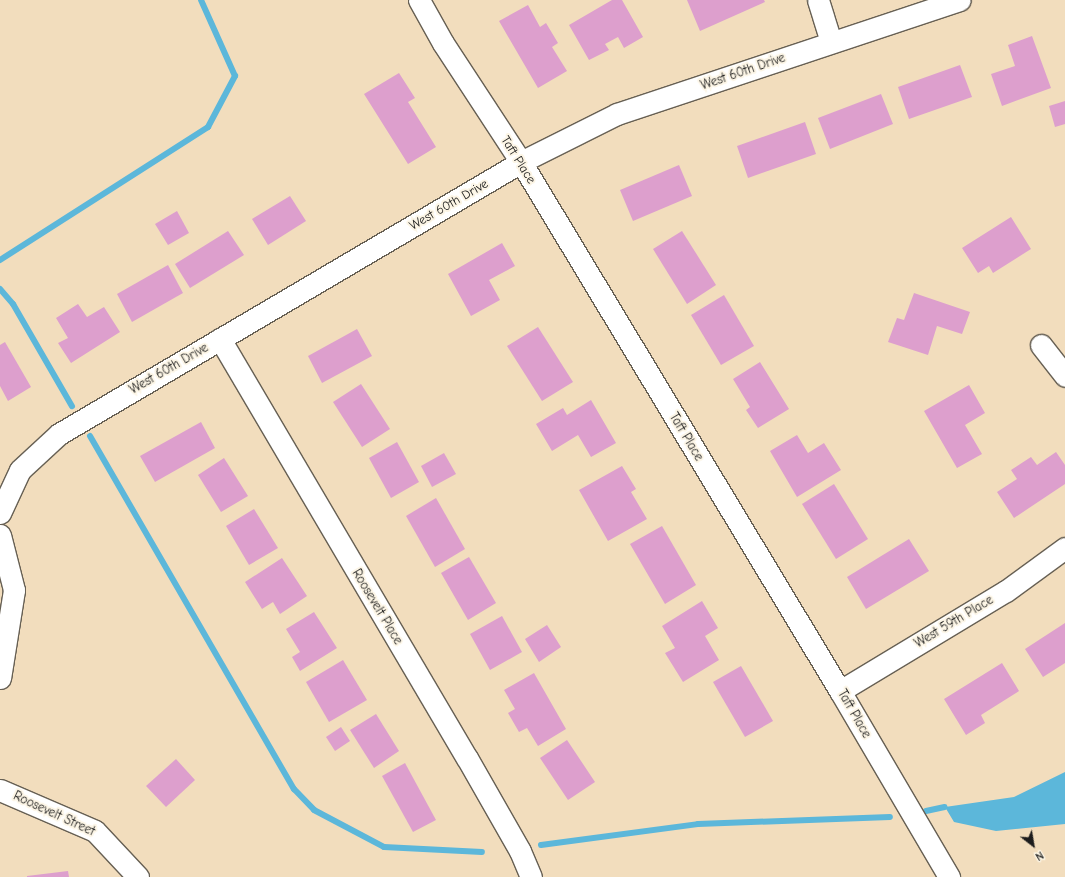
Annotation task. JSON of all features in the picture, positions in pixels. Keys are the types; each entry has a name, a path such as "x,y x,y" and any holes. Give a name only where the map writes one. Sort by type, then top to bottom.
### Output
{"street":[{"name":"Taft Place","path":"419,0 443,43 520,162 840,691 949,877"},
{"path":"818,0 831,42"},
{"name":"West 60th Drive","path":"0,513 20,470 60,434 520,162 617,114 960,0"},
{"name":"Roosevelt Place","path":"220,339 467,758 520,851 531,877"},
{"path":"1041,345 1065,376"},
{"path":"0,535 14,590 0,678"},
{"name":"West 59th Place","path":"840,691 1006,591 1065,548"},
{"name":"Roosevelt Street","path":"0,790 95,831 138,877"}],"water":[{"path":"1065,772 1065,824 996,831 954,822 945,807 1014,797"}],"building":[{"path":"612,0 622,0 643,37 624,48 618,37 605,44 609,50 589,60 569,25"},
{"path":"687,0 764,0 765,2 700,31"},
{"path":"528,5 540,27 546,23 558,43 552,47 567,71 538,88 499,21"},
{"path":"1032,36 1051,88 1002,106 991,74 1015,66 1008,45"},
{"path":"960,65 972,97 909,119 898,87"},
{"path":"399,73 415,98 408,102 436,147 408,164 364,94"},
{"path":"881,94 893,124 830,149 818,118"},
{"path":"1065,101 1065,124 1055,127 1049,106"},
{"path":"805,122 816,154 748,178 737,146"},
{"path":"679,165 692,196 633,221 620,190"},
{"path":"290,196 306,221 268,245 252,219"},
{"path":"177,211 189,233 168,245 155,224"},
{"path":"1011,217 1031,249 993,273 989,266 978,273 962,248"},
{"path":"228,231 244,255 190,288 175,264"},
{"path":"682,231 716,285 687,304 653,249"},
{"path":"502,243 515,266 489,280 500,300 471,316 448,274"},
{"path":"168,265 183,293 132,322 117,294"},
{"path":"914,293 970,312 962,334 937,326 928,355 888,342 897,318 904,320"},
{"path":"724,295 754,346 721,365 691,315"},
{"path":"78,304 87,317 104,307 120,332 71,363 58,343 68,338 56,318"},
{"path":"538,327 573,382 542,401 507,346"},
{"path":"357,329 372,356 322,383 308,356"},
{"path":"5,342 31,387 8,401 0,386 0,345"},
{"path":"760,362 789,409 758,428 746,410 750,407 733,379"},
{"path":"361,384 390,429 362,447 333,402"},
{"path":"969,385 985,413 965,425 982,454 957,468 924,411"},
{"path":"591,400 616,443 591,457 578,435 552,451 536,424 563,408 567,415"},
{"path":"201,422 215,448 155,482 140,456"},
{"path":"797,435 808,453 824,443 841,470 797,497 770,451"},
{"path":"397,442 419,482 391,498 369,458"},
{"path":"1056,452 1065,465 1065,484 1014,518 997,492 1017,479 1011,470 1031,457 1037,465"},
{"path":"444,453 456,474 432,487 421,466"},
{"path":"224,458 248,496 221,512 198,475"},
{"path":"622,466 636,489 631,492 647,519 608,541 579,490"},
{"path":"834,484 868,539 836,559 802,504"},
{"path":"436,498 465,549 435,567 406,516"},
{"path":"254,509 278,548 249,565 226,526"},
{"path":"662,526 696,585 665,604 630,544"},
{"path":"909,539 929,571 866,609 847,577"},
{"path":"469,557 496,603 468,620 441,573"},
{"path":"282,558 307,596 280,614 273,602 262,609 245,582"},
{"path":"702,601 718,628 705,636 719,660 683,682 665,653 675,648 662,626"},
{"path":"314,612 337,648 300,671 292,657 300,652 286,629"},
{"path":"502,616 522,652 490,670 470,634"},
{"path":"1065,623 1065,663 1043,677 1025,649"},
{"path":"547,625 561,647 539,662 525,639"},
{"path":"343,660 367,700 329,722 306,682"},
{"path":"1002,663 1019,691 981,715 985,723 966,735 944,699"},
{"path":"741,666 773,721 745,737 713,682"},
{"path":"534,673 566,729 538,746 527,728 519,732 508,713 515,709 504,690"},
{"path":"376,714 399,751 374,768 350,730"},
{"path":"341,727 350,741 335,751 326,737"},
{"path":"567,740 595,782 568,800 540,758"},
{"path":"176,759 195,780 166,807 146,786"},
{"path":"405,763 436,820 413,832 382,776"},
{"path":"68,871 69,877 27,877 27,876"}],"waterway":[{"path":"0,260 208,127 235,76 201,0"},
{"path":"0,289 13,304 72,406"},
{"path":"90,436 294,789 314,810 384,847 482,852"},
{"path":"926,811 945,807"},
{"path":"541,845 698,824 890,817"}]}
